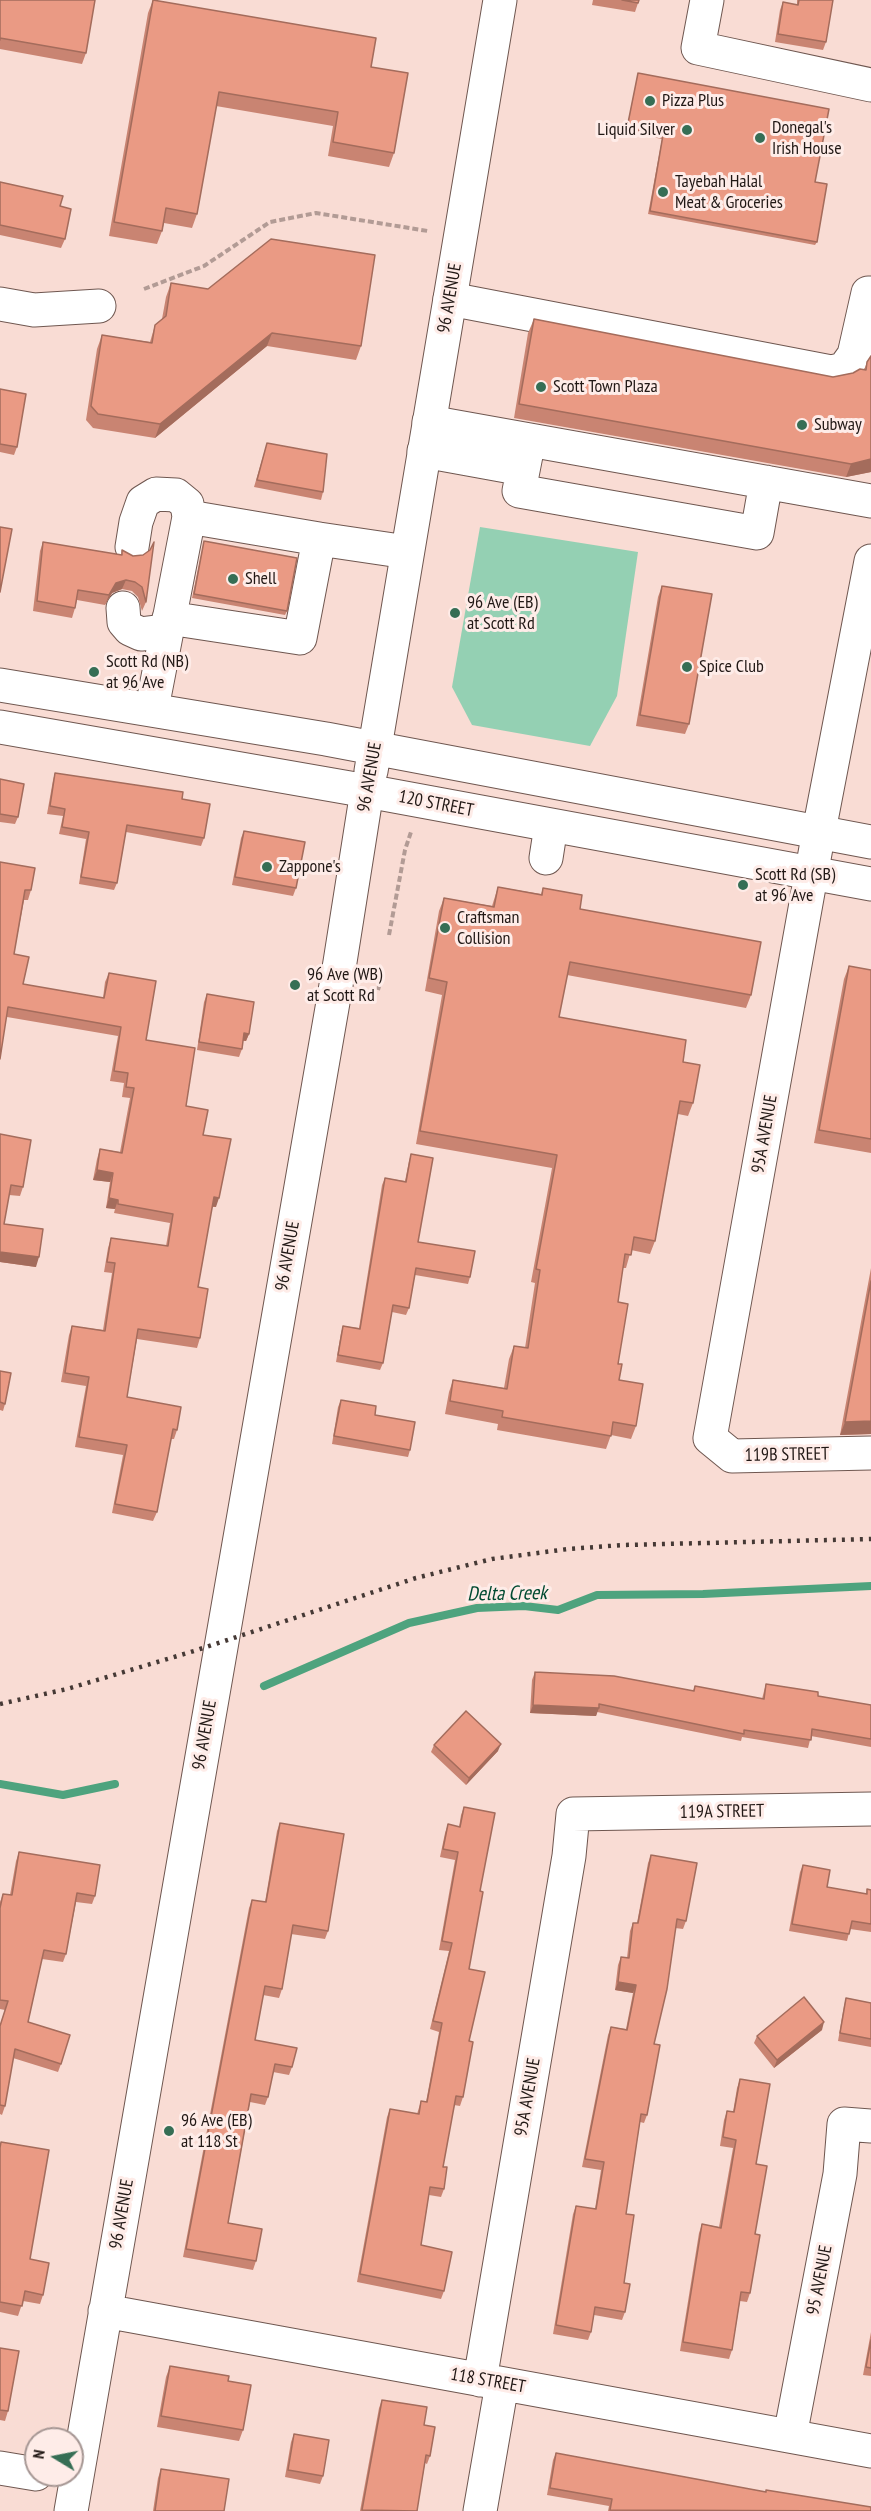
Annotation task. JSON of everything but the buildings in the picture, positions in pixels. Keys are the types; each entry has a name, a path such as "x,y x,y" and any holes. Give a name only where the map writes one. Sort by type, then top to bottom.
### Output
{"street":[{"name":"96 AVENUE","path":"73,2496 340,962 500,0"},
{"path":"706,0 698,48 871,85"},
{"path":"450,299 831,372 844,369 854,355 868,293 871,294"},
{"path":"0,304 34,310 99,306"},
{"path":"426,437 526,454 766,483 871,501"},
{"path":"526,454 519,491 757,533 766,483"},
{"path":"132,547 136,522 143,502 156,494 176,495 187,504 189,517 152,708"},
{"path":"189,517 228,537 266,543 319,539 407,552"},
{"path":"123,608 124,622 130,629 141,634 212,614 252,620 300,638 319,539"},
{"name":"95A AVENUE","path":"711,1437 819,831 871,561"},
{"path":"0,685 152,708 871,842"},
{"name":"120 STREET","path":"0,727 367,791 871,884"},
{"path":"546,858 551,826"},
{"name":"119B STREET","path":"711,1437 732,1456 871,1453"},
{"name":"119A STREET","path":"573,1814 871,1809"},
{"name":"95A AVENUE","path":"480,2511 491,2382 569,1856 573,1814"},
{"name":"95 AVENUE","path":"790,2436 840,2174 858,2125"},
{"name":"118 STREET","path":"105,2311 871,2451"},
{"path":"0,2468 24,2472"},
{"path":"58,2487 73,2496"}],"path":[{"path":"144,289 204,266 270,222 316,213 428,231"},
{"path":"389,935 405,850 411,832"},
{"path":"378,990 382,976"}],"green space":[{"path":"480,527 638,552 617,696 590,746 472,725 452,687"}],"waterway":[{"name":"Delta Creek","path":"264,1686 409,1623 477,1608 524,1606 558,1610 597,1595 703,1594 871,1586"},
{"name":"Delta Creek","path":"0,1784 63,1795 115,1784"}],"railway":[{"path":"0,1704 67,1689 194,1651 416,1578 492,1559 568,1549 623,1545 871,1539"}],"place":[{"name":"Pizza Plus","path":"650,101"},
{"name":"Liquid Silver","path":"687,130"},
{"name":"Donegal's Irish House","path":"760,138"},
{"name":"Tayebah Halal Meat & Groceries","path":"663,192"},
{"name":"Scott Town Plaza","path":"541,387"},
{"name":"Subway","path":"802,425"},
{"name":"Shell","path":"233,579"},
{"name":"96 Ave (EB) at Scott Rd","path":"455,613"},
{"name":"Spice Club","path":"687,667"},
{"name":"Scott Rd (NB) at 96 Ave","path":"94,672"},
{"name":"Zappone's","path":"267,867"},
{"name":"Scott Rd (SB) at 96 Ave","path":"743,885"},
{"name":"Craftsman Collision","path":"445,928"},
{"name":"96 Ave (WB) at Scott Rd","path":"295,985"},
{"name":"96 Ave (EB) at 118 St","path":"169,2131"}]}
